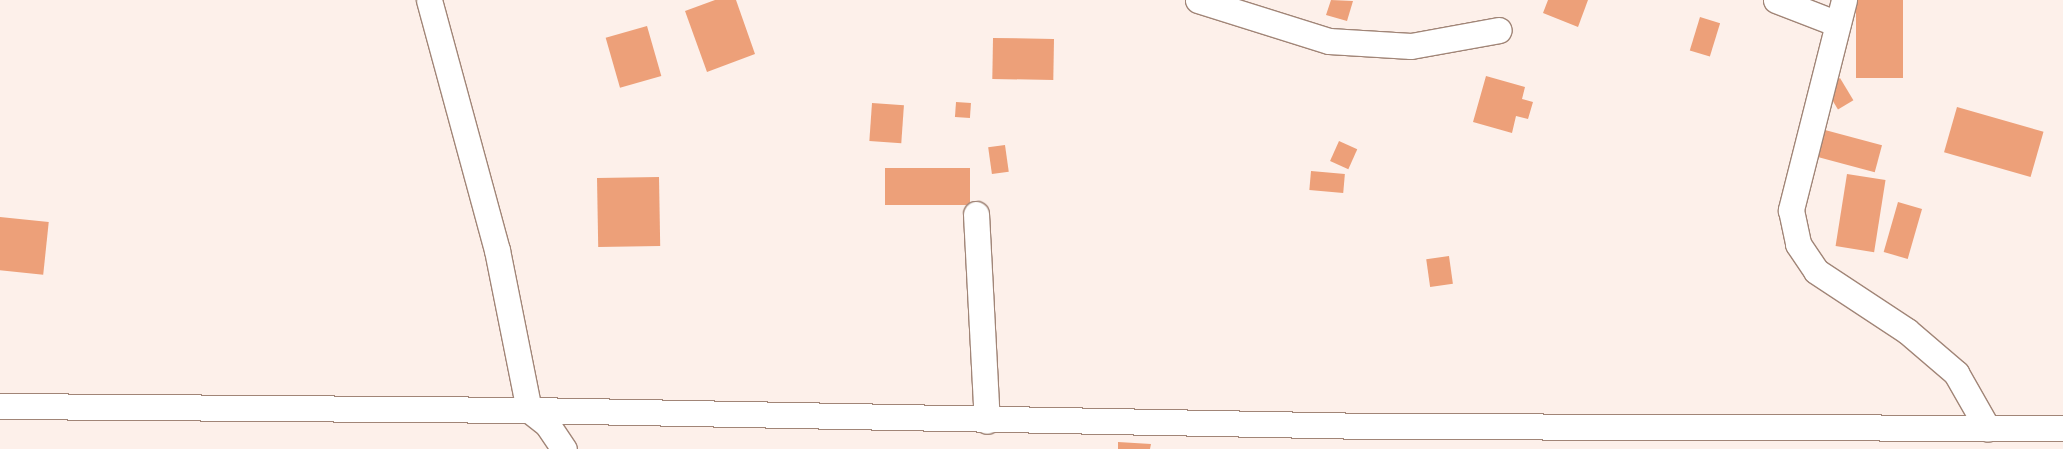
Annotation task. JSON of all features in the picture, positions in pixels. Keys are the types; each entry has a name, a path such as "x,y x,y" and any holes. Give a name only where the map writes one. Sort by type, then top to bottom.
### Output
{"street":[{"path":"429,0 497,250 529,410 564,449"},
{"path":"1198,0 1329,40 1411,46 1499,30"},
{"path":"1776,0 1838,24"},
{"path":"1844,0 1791,210 1798,244 1816,271 1907,331 1956,373 1988,429"},
{"path":"976,214 987,421"},
{"path":"0,406 529,410 1666,438 2063,428"}],"building":[{"path":"715,0 736,0 755,54 707,72 685,11"},
{"path":"1331,0 1353,1 1347,21 1326,15"},
{"path":"1548,0 1588,0 1578,27 1543,13"},
{"path":"1856,0 1903,0 1903,78 1856,78"},
{"path":"1700,17 1720,23 1710,57 1690,50"},
{"path":"647,26 661,76 620,88 606,38"},
{"path":"993,38 1054,39 1053,80 992,79"},
{"path":"1486,76 1525,87 1522,99 1533,102 1528,119 1516,116 1512,133 1473,122"},
{"path":"1840,78 1853,100 1838,110 1825,87"},
{"path":"956,102 971,103 970,118 955,117"},
{"path":"872,103 904,105 901,143 869,141"},
{"path":"1957,107 2044,132 2031,177 1944,152"},
{"path":"1825,130 1882,145 1875,172 1818,157"},
{"path":"1339,141 1357,149 1348,169 1330,161"},
{"path":"1005,145 1009,172 992,174 988,147"},
{"path":"885,168 970,168 970,205 885,205"},
{"path":"1311,171 1345,174 1343,193 1309,190"},
{"path":"1847,174 1886,180 1874,252 1836,246"},
{"path":"659,177 660,246 598,247 597,178"},
{"path":"1898,202 1922,209 1908,259 1884,252"},
{"path":"0,217 49,222 43,275 0,270"},
{"path":"1449,256 1453,284 1430,287 1426,259"},
{"path":"1118,442 1151,444 1150,449 1118,449"}]}
